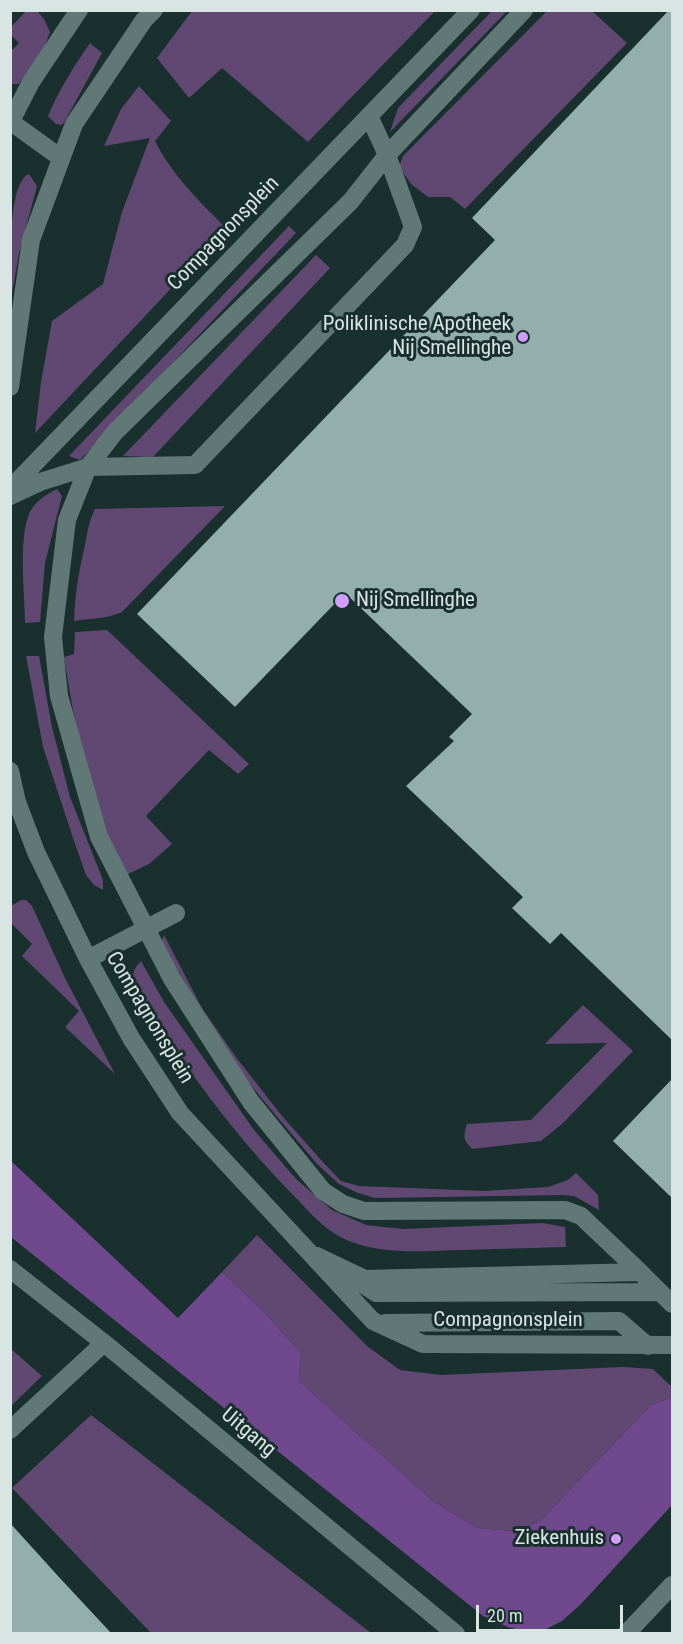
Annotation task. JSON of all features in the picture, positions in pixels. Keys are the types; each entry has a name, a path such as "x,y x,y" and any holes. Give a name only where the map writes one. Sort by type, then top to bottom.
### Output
{"street":[{"path":"62,158 11,122 31,82 79,10"},
{"path":"10,387 31,240 74,124 144,20 154,10"},
{"name":"Compagnonsplein","path":"10,489 471,10"},
{"path":"524,10 387,155 351,201 114,432 88,467 67,520 60,566 53,638 59,696 99,837 172,979 251,1102 323,1191 343,1204 364,1211 565,1210 581,1216 666,1298"},
{"path":"10,496 40,482 88,467 195,465 405,245 412,227 387,155 369,116"},
{"name":"Compagnonsplein","path":"10,771 17,802 36,852 88,959 131,1038 180,1113 377,1323 423,1344 672,1345"},
{"path":"88,959 176,913"},
{"name":"Compagnonsplein","path":"308,1251 365,1279 640,1272"},
{"path":"330,1262 376,1293 666,1298"},
{"name":"Uitgang","path":"10,1269 104,1343 456,1634"},
{"path":"377,1323 619,1321 648,1346"},
{"path":"10,1430 104,1343"},
{"path":"626,1634 672,1585"}],"shaded area":[{"path":"26,11 37,11 50,32 45,46 19,84 11,84 10,52 19,43 11,35 11,27"},
{"path":"192,11 435,11 308,142 222,68 189,98 157,58"},
{"path":"492,11 507,11 390,132 398,108"},
{"path":"547,11 592,11 627,43 465,209 450,197 428,197 411,184 399,167 403,156"},
{"path":"90,43 102,53 65,121 62,125 56,124 48,116 67,78"},
{"path":"139,86 171,121 155,141 162,153 187,188 227,229 35,433 52,321 103,284 122,212 150,138 104,146 121,109"},
{"path":"29,174 37,186 19,253 11,299 13,211 16,194 22,181"},
{"path":"289,226 296,233 80,460 69,456"},
{"path":"316,255 330,268 153,457 123,456"},
{"path":"57,489 62,496 45,563 40,622 25,623 23,553 26,525 29,514 37,502"},
{"path":"225,506 122,612 74,621 80,568 89,524 95,509"},
{"path":"107,630 249,764 238,774 209,750 146,816 172,844 149,864 126,875 102,824 93,797 79,741 64,657 74,654 75,632"},
{"path":"26,656 39,656 52,727 70,797 103,880 103,890 94,885 86,875 43,747"},
{"path":"21,900 26,900 32,906 65,978 115,1074 65,1027 79,1011 22,956 32,944 10,922 11,906"},
{"path":"164,935 202,1008 235,1056 282,1116 341,1181 359,1186 484,1191 548,1187 568,1180 576,1173 598,1195 599,1210 574,1196 375,1198 339,1184 318,1165 231,1061 161,943"},
{"path":"141,961 164,1002 254,1130 296,1179 332,1210 366,1225 403,1229 543,1223 565,1227 566,1247 404,1251 376,1248 341,1238 315,1217 261,1161 211,1100 141,999 134,984 133,974"},
{"path":"583,1005 633,1051 563,1123 541,1141 472,1149 465,1138 467,1124 531,1120 607,1043 545,1044"},
{"path":"10,1160 178,1318 222,1272 264,1312 301,1353 299,1381 434,1502 478,1528 514,1531 540,1521 651,1405 672,1397 672,1505 581,1604 562,1621 546,1629 527,1632 483,1616 11,1237"},
{"path":"257,1235 367,1346 400,1370 441,1375 623,1367 653,1369 672,1387 672,1397 651,1405 540,1521 514,1531 478,1528 434,1502 299,1381 301,1353 264,1312 222,1272"},
{"path":"11,1349 42,1376 11,1406"},
{"path":"91,1415 371,1633 151,1633 12,1488"}],"building":[{"path":"669,10 672,10 672,1040 561,933 550,944 512,908 523,897 406,786 454,741 449,737 472,714 345,593 235,707 137,614 495,240 472,218"},
{"path":"672,1079 672,1198 613,1141"},
{"path":"10,1523 58,1576 112,1634 10,1634"}],"place":[{"name":"Poliklinische Apotheek Nij Smellinghe","path":"523,337"},
{"name":"Nij Smellinghe","path":"342,601"},
{"name":"Ziekenhuis","path":"616,1539"}]}
